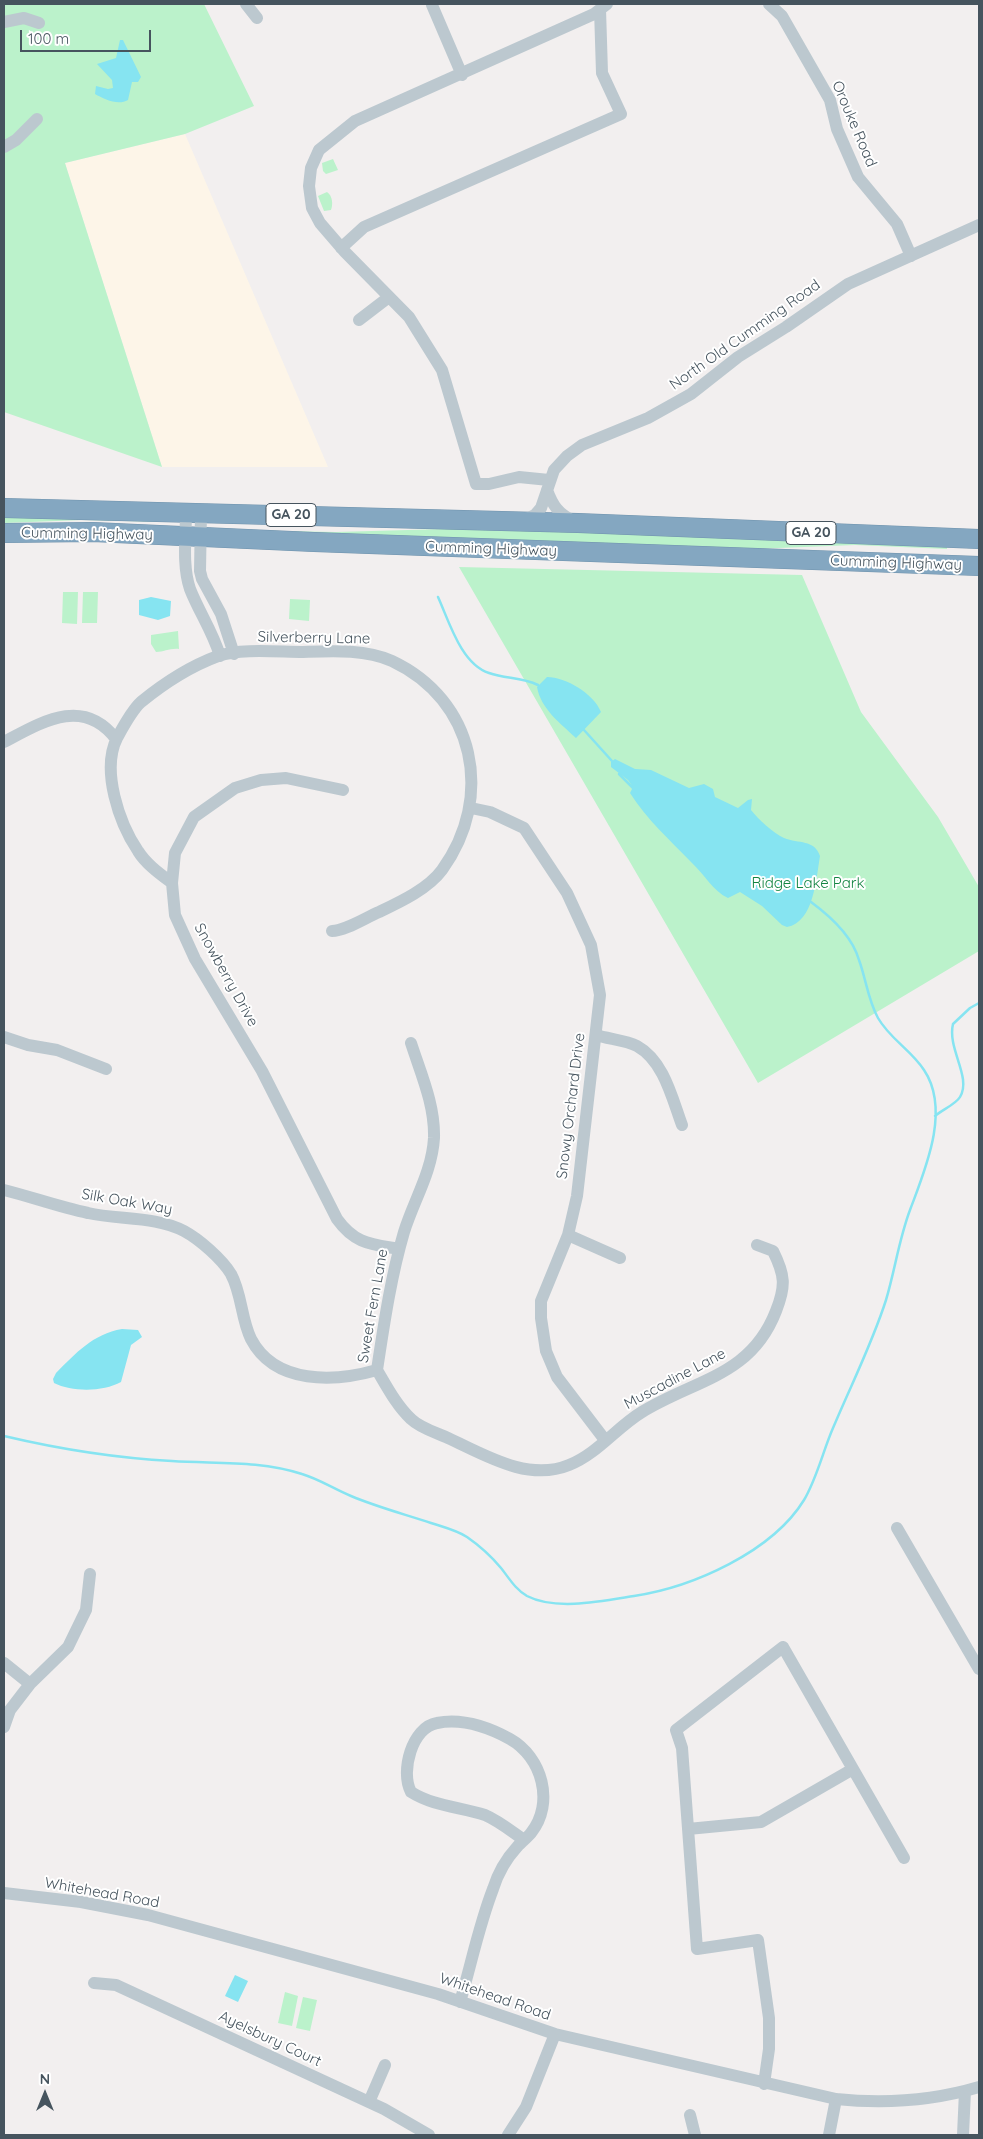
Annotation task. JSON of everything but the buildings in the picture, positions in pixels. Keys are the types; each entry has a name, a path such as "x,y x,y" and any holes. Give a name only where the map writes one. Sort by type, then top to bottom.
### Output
{"highway":[{"name":"Cumming Highway","path":"4,508 578,523 979,539"},
{"name":"Cumming Highway","path":"4,533 93,532 979,566"}],"street":[{"path":"246,4 257,18"},
{"name":"Orouke Road","path":"770,4 782,16 830,100 837,129 858,177 897,224 911,256"},
{"path":"432,5 462,74"},
{"path":"341,248 364,227 621,114 602,74 603,6 462,74 355,121 319,150 311,168 309,186 312,208 320,223 341,248 409,316 442,370 476,484 489,484 519,477 548,485 554,507 560,514 578,523"},
{"path":"4,22 24,18 39,23"},
{"path":"4,147 16,140 37,119"},
{"name":"North Old Cumming Road","path":"519,522 535,515 540,508 548,485 560,462 582,446 648,418 691,394 738,357 786,328 848,284 979,226"},
{"path":"359,320 389,297"},
{"path":"194,513 193,536 186,566 190,588 214,637 220,656"},
{"path":"193,536 200,570 221,614 234,654"},
{"path":"194,597 209,591"},
{"name":"Silverberry Lane","path":"172,883 156,871 139,852 122,822 113,790 112,760 116,739 139,703 192,668 220,656 319,651 375,654 394,662 419,677 450,710 466,739 472,782 471,808 465,827 442,870 425,886 387,908 332,931"},
{"path":"4,742 49,718 70,715 85,717 107,727 116,739"},
{"name":"Snowberry Drive","path":"343,790 286,778 261,780 235,788 194,817 175,853 172,883 175,915 195,959 262,1071 337,1219 347,1233 366,1244 399,1249"},
{"name":"Snowy Orchard Drive","path":"471,808 490,812 524,828 567,893 591,944 600,995 577,1196 568,1235 541,1301 542,1333 546,1351 558,1377 605,1440"},
{"path":"596,1035 636,1045 650,1056 663,1075 682,1125"},
{"path":"4,1037 28,1045 57,1050 106,1069"},
{"name":"Sweet Fern Lane","path":"411,1043 432,1109 434,1138 431,1161 410,1213 399,1249 377,1370 398,1404 412,1421 517,1468 543,1472 569,1465 605,1440"},
{"name":"Silk Oak Way","path":"4,1190 88,1214 160,1223 183,1230 202,1242 231,1274 243,1319 252,1340 266,1358 284,1369 309,1378 335,1378 377,1370"},
{"path":"568,1235 620,1258"},
{"name":"Muscadine Lane","path":"605,1440 642,1412 739,1364 756,1348 769,1330 784,1293 782,1270 773,1251 757,1244"},
{"path":"896,1528 979,1669"},
{"path":"4,1727 10,1710 30,1684 68,1647 86,1610 90,1574"},
{"path":"764,2084 769,2049 770,2018 758,1940 697,1949 682,1748 676,1730 783,1647 904,1858"},
{"path":"4,1663 30,1684"},
{"path":"460,2002 492,1889 504,1864 524,1840 537,1822 543,1802 540,1771 531,1756 520,1744 490,1729 460,1722 444,1722 433,1724 421,1730 414,1740 406,1778 411,1792 437,1803 484,1815 524,1840"},
{"path":"688,1829 762,1822 853,1769"},
{"name":"Whitehead Road","path":"4,1893 81,1902 148,1916 264,1946 460,2002 555,2034 764,2084 836,2099 874,2103 938,2098 979,2087"},
{"name":"Ayelsbury Court","path":"94,1983 116,1986 369,2102 414,2125 429,2135"},
{"path":"508,2135 526,2107 555,2034"},
{"path":"369,2102 385,2065"},
{"path":"963,2135 965,2091"},
{"path":"829,2135 836,2099"},
{"path":"690,2115 694,2135"}],"shaded area":[{"path":"185,134 328,467 162,467 65,163"}],"green space":[{"path":"4,4 204,4 254,106 185,134 65,163 162,467 4,412"},
{"path":"333,159 338,170 326,174 323,171 322,163"},
{"path":"327,192 331,198 332,206 331,210 324,211 318,196"},
{"path":"4,516 166,517 166,522 82,520 4,523"},
{"path":"479,528 947,543 947,549 855,545 702,551 226,530 336,532"},
{"name":"Ridge Lake Park","path":"459,567 802,575 861,712 938,817 979,887 979,951 758,1083"},
{"path":"63,592 78,592 77,624 62,623"},
{"path":"83,592 98,592 97,623 82,623"},
{"path":"290,599 310,600 309,621 289,619"},
{"path":"178,631 179,649 156,652 151,644 151,635"},
{"path":"285,1992 298,1996 292,2026 278,2023"},
{"path":"303,1997 317,2000 310,2031 296,2028"}],"water":[{"path":"120,40 123,40 141,77 138,82 132,82 128,100 116,102 95,94 96,86 108,89 113,88 112,80 97,64 116,58"},
{"path":"151,597 171,601 170,616 158,620 139,615 139,600"},
{"path":"547,677 571,683 586,693 601,712 576,738 552,715 539,695 537,687"},
{"path":"615,759 635,769 651,770 689,788 704,784 713,789 715,797 738,808 752,799 751,810 780,836 810,844 814,847 820,856 817,876 812,898 803,917 787,927 782,925 762,906 740,892 728,898 718,892 644,812 630,793 633,787 628,780 611,767 611,762"},
{"path":"122,1329 138,1330 142,1337 131,1345 121,1382 105,1388 88,1390 70,1388 54,1383 53,1379 56,1373 86,1345 102,1335"},
{"path":"235,1975 248,1981 238,2002 225,1996"}],"waterway":[{"path":"438,597 457,641 471,661 489,673 538,685"},
{"path":"584,730 612,761"},
{"path":"619,774 633,788"},
{"path":"4,1436 66,1449 108,1455 151,1460 270,1466 302,1474 361,1500 449,1529 467,1537 489,1555 523,1593 539,1601 552,1603 594,1602 634,1596 681,1585 729,1564 752,1551 790,1519 804,1500 813,1483 833,1428 868,1348 886,1300 906,1221 928,1159 935,1121 935,1103 932,1086 924,1070 913,1056 888,1032 878,1018 856,951 846,934 826,913 811,902"},
{"path":"935,1116 958,1100 963,1089 963,1081 953,1043 953,1024 970,1008 979,1003"}]}
